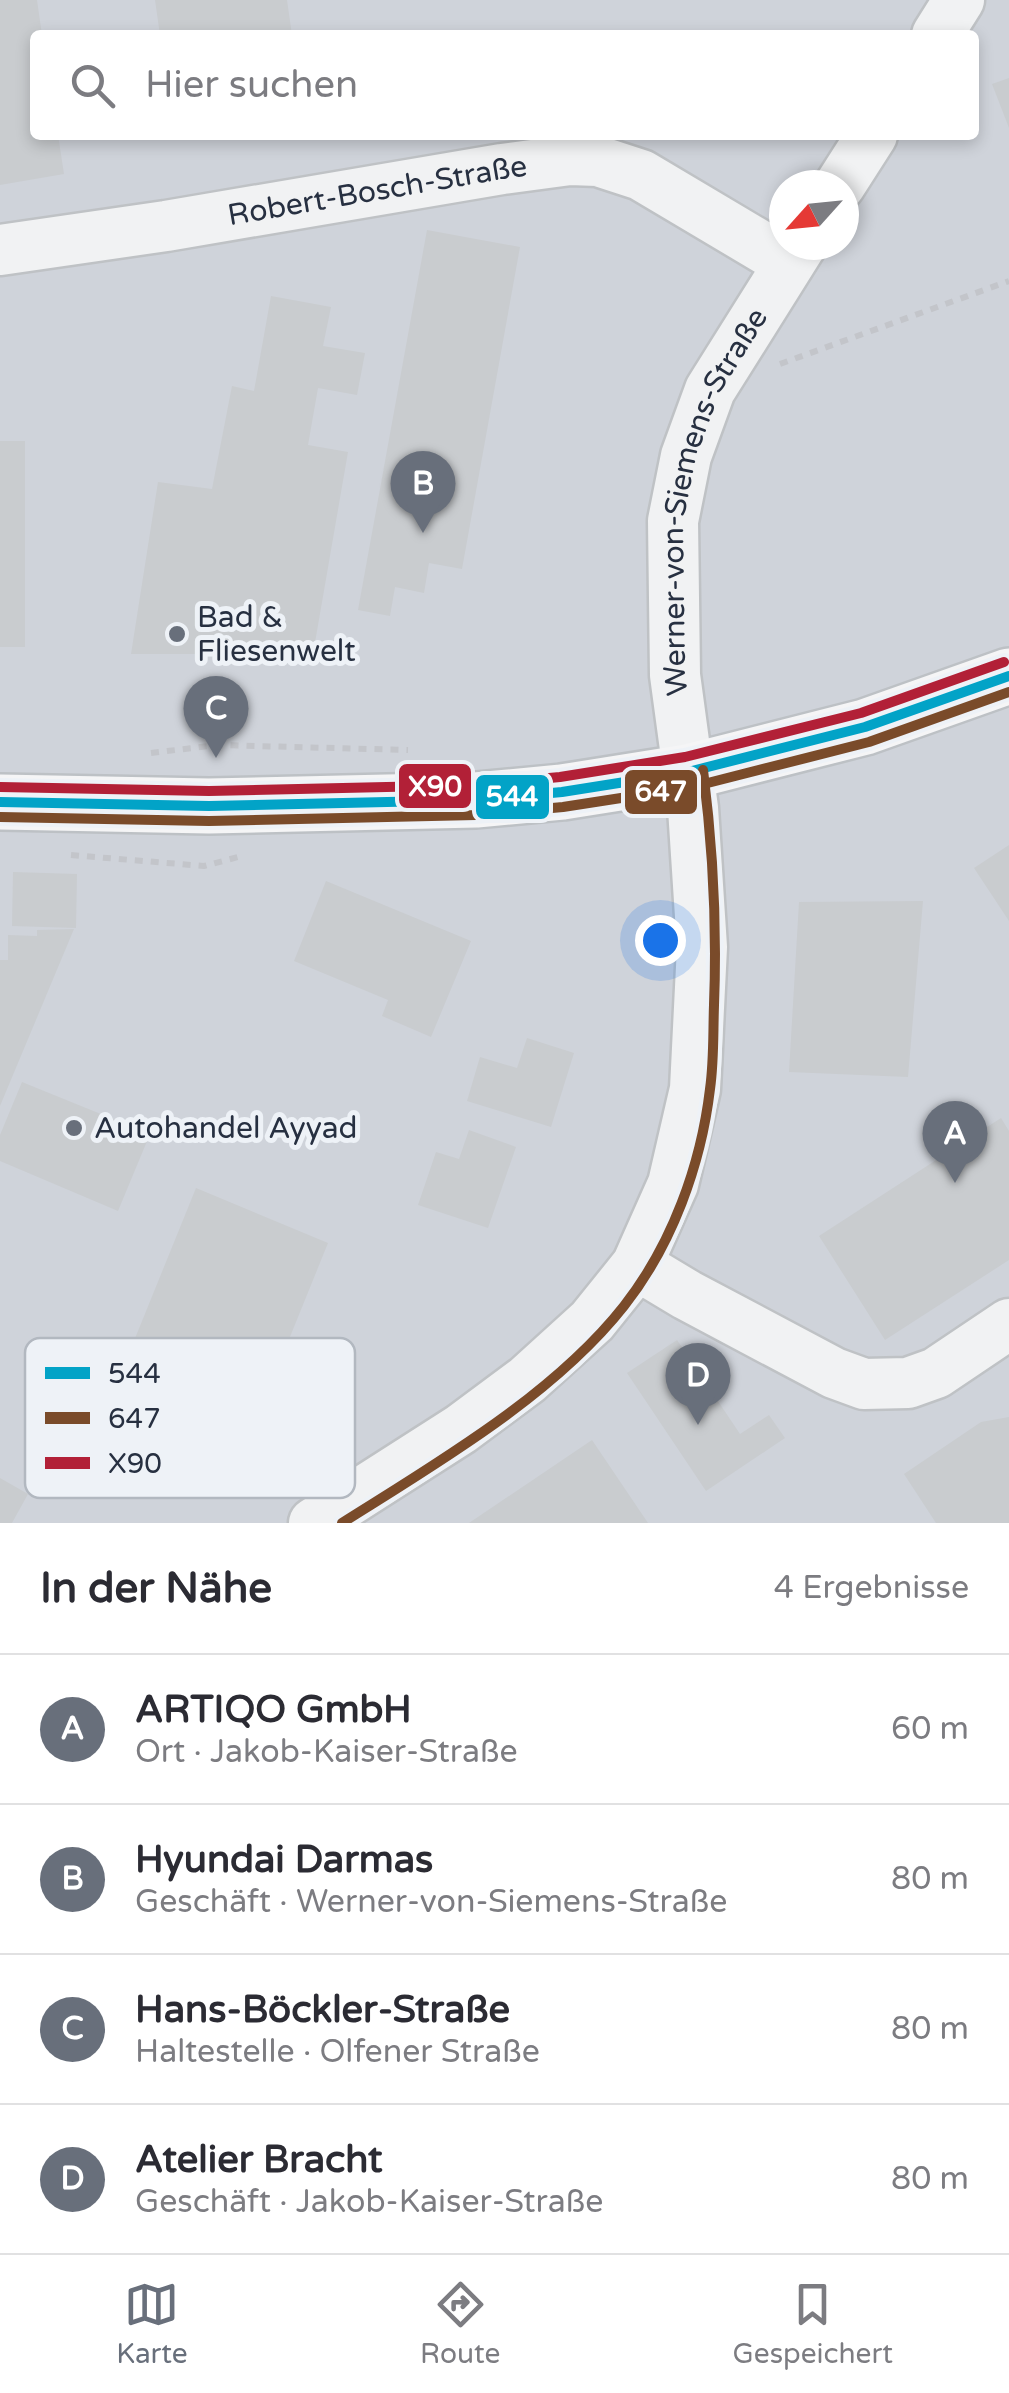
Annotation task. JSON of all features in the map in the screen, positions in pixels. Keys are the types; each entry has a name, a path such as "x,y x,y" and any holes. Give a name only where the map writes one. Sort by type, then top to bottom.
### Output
{"main road":[{"path":"0,802 210,806 476,800 562,792 688,772 865,727 1009,676"}],"street":[{"path":"940,30 959,0"},
{"path":"850,170 869,140"},
{"name":"Robert-Bosch-Straße","path":"0,250 570,160 598,161 641,175 769,241"},
{"name":"Werner-von-Siemens-Straße","path":"355,1497 461,1429 528,1380 592,1321 637,1265 673,1184 695,1088 702,947 698,866 675,675 673,521 686,456 710,390 791,260"},
{"path":"637,1265 834,1373 864,1384 908,1383 936,1374 1009,1324"},
{"name":"Werner-von-Siemens-Straße","path":"314,1523 353,1498"}],"path":[{"path":"710,390 1009,280"},
{"path":"139,754 218,745 424,750"}],"shaded area":[{"path":"0,0 1009,0 1009,1523 0,1523"}],"building":[{"path":"0,0 37,0 41,30 30,30 30,140 59,140 64,174 0,185"},
{"path":"155,0 287,0 291,30 159,30"},
{"path":"1009,78 1009,128 992,84"},
{"path":"427,230 520,247 462,569 429,563 424,593 395,587 390,616 358,610"},
{"path":"271,296 331,307 323,346 365,353 357,395 318,388 308,445 348,452 313,654 131,654 158,482 212,489 232,386 254,391"},
{"path":"0,441 25,441 25,647 0,647"},
{"path":"1009,845 1009,921 974,868"},
{"path":"13,872 77,874 76,928 12,926"},
{"path":"326,881 471,941 431,1037 382,1016 388,1000 294,961"},
{"path":"923,901 908,1077 789,1072 799,902"},
{"path":"74,929 0,1106 0,960 8,960 8,935 37,936 37,930"},
{"path":"527,1038 574,1053 551,1127 467,1101 480,1057 517,1068"},
{"path":"22,1082 150,1134 118,1211 0,1161 0,1135"},
{"path":"1001,1118 1009,1131 1009,1260 885,1340 819,1236"},
{"path":"469,1130 516,1147 488,1228 418,1205 436,1152 459,1159"},
{"path":"196,1188 328,1243 290,1338 135,1338"},
{"path":"677,1340 740,1434 769,1415 785,1438 706,1491 627,1373"},
{"path":"1009,1417 1009,1523 936,1523 904,1474 981,1422"},
{"path":"592,1440 648,1523 469,1523"},
{"path":"0,1478 25,1492 26,1498 12,1523 0,1523"}],"transit line":[{"name":"X90","path":"0,787 209,791 475,785 560,777 685,757 861,713 1004,662"},
{"name":"544","path":"0,802 209,806 476,800 562,792 688,772 865,727 1009,676"},
{"name":"647","path":"0,817 209,821 476,815 563,807 692,787 869,742 1009,692"},
{"name":"647","path":"342,1523 492,1425 564,1369 624,1306 670,1231 700,1146 712,1068 714,917 703,770"}],"place":[{"name":"Hyundai Darmas","path":"423,533"},
{"name":"Bad & Fliesenwelt","path":"177,634"},
{"name":"Hans-Böckler-Straße","path":"216,758"},
{"name":"Autohandel Ayyad","path":"74,1128"},
{"name":"ARTIQO GmbH","path":"955,1183"},
{"name":"Atelier Bracht","path":"698,1425"}]}
